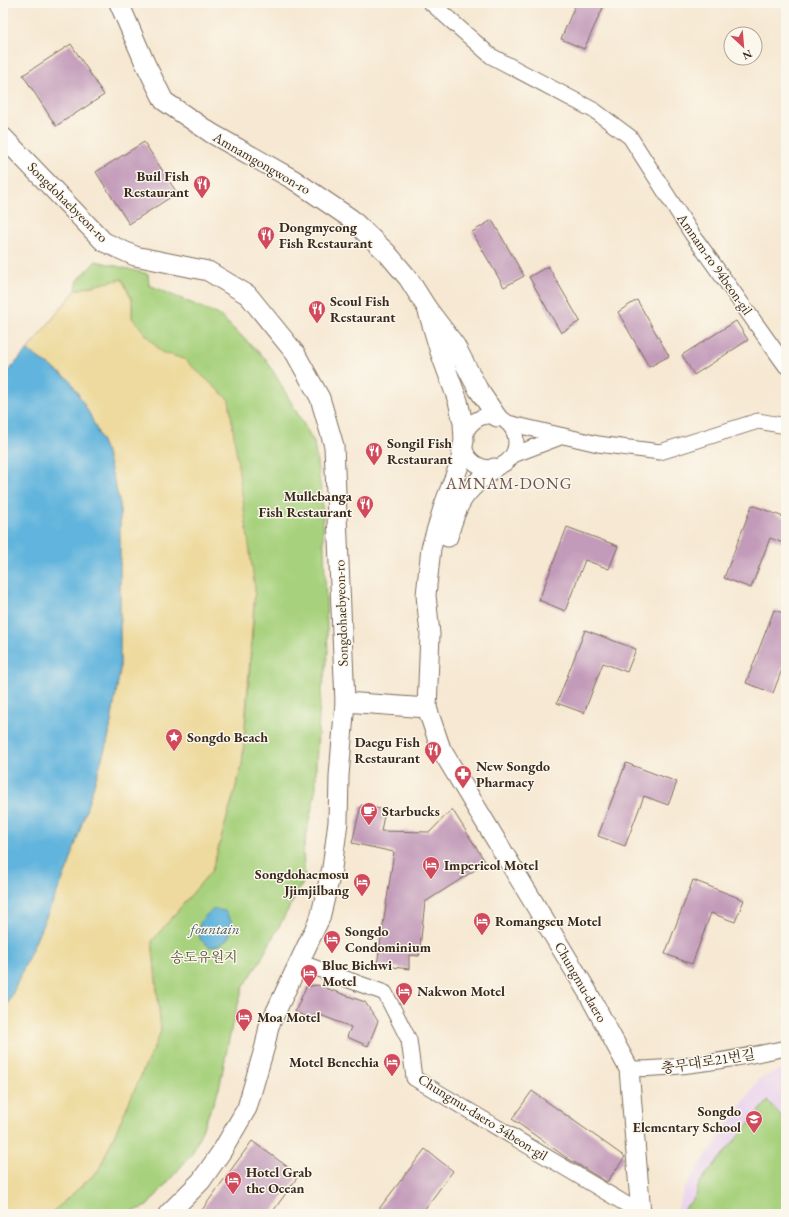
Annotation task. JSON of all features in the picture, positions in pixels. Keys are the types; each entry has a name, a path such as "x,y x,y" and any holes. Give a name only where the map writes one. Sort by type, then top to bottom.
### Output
{"street":[{"name":"Amnamgongwon-ro","path":"119,3 145,63 164,101 211,133 294,180 350,218 387,254 408,278 427,308 455,345 478,389 502,420"},
{"name":"Amnam-ro 94beon-gil","path":"431,3 491,56 595,110 630,137 692,234 786,366"},
{"name":"Songdohaebyeon-ro","path":"3,137 104,242 135,256 208,271 248,295 296,353 320,398 334,446 345,702 339,776 338,822 332,868 320,918 269,1026 265,1046 247,1108 222,1151 201,1181 168,1214"},
{"name":"Amnamgongwon-ro","path":"427,308 440,352 458,401 463,423 464,440 460,463 446,498 431,548 426,595 430,634 427,708"},
{"path":"502,420 514,432 516,444 513,455 505,464 494,468 482,467 472,461 466,452 464,440 467,429 475,421 486,416 502,420 564,436 598,444 660,452 758,421 786,426"},
{"path":"513,455 564,436"},
{"name":"Amnamgongwon-ro","path":"430,634 437,603 442,559 452,519 462,499 471,486 494,468"},
{"path":"345,702 427,708"},
{"name":"Chungmu-daero","path":"427,708 441,749 587,991 629,1069 641,1213"},
{"name":"Chungmu-daero 34beon-gil","path":"299,962 385,993 409,1040 414,1078 561,1166"},
{"name":"충무대로21번길","path":"629,1069 663,1069 745,1057 786,1048"},
{"name":"Chungmu-daero","path":"561,1166 641,1213"}],"shaded area":[{"name":"Songdo Elementary School","path":"786,1067 786,1214 676,1214 684,1189 759,1079"}],"green space":[{"name":"송도유원지","path":"96,261 148,274 149,285 219,315 266,359 314,442 322,497 328,653 320,702 316,787 303,852 305,879 260,961 243,988 232,1025 219,1089 192,1154 147,1206 126,1214 50,1214 98,1171 161,1031 152,941 212,870 242,765 255,589 184,359 161,352 132,318 132,300 122,279 76,290 78,280"},
{"name":"Songdo Elementary School","path":"768,1101 786,1121 786,1214 685,1214 683,1210 696,1196 699,1183"}],"sand":[{"name":"Songdo Beach","path":"122,279 132,300 132,318 161,352 184,359 229,400 255,589 242,765 212,870 152,941 161,1031 98,1171 50,1214 3,1214 3,1015 69,865 108,739 120,670 120,504 106,451 90,415 70,380 27,350 76,290"}],"water":[{"path":"27,350 70,380 90,415 106,451 120,504 120,670 108,739 69,865 3,1015 3,377"},
{"name":"fountain","path":"214,909 225,911 233,923 226,940 220,944 210,947 200,939 199,929 203,918"}],"building":[{"path":"576,3 605,3 584,49 561,39"},
{"path":"71,44 104,95 56,126 23,75"},
{"path":"144,142 177,193 129,224 96,172"},
{"path":"492,220 524,276 504,287 472,232"},
{"path":"548,266 580,321 561,333 529,277"},
{"path":"637,300 669,356 649,367 618,312"},
{"path":"736,321 748,340 694,375 682,355"},
{"path":"752,505 786,518 786,544 770,538 751,588 724,578"},
{"path":"567,527 618,546 609,569 585,560 565,611 539,600"},
{"path":"774,610 786,614 786,659 773,693 746,683"},
{"path":"585,630 636,649 627,672 603,663 584,713 557,703"},
{"path":"626,763 677,782 668,805 644,796 625,846 598,836"},
{"path":"361,805 385,810 381,831 430,832 452,809 486,863 425,902 419,956 409,955 409,969 377,965 394,852 352,843"},
{"path":"693,880 744,900 735,922 711,913 692,964 665,954"},
{"path":"317,985 365,1002 378,1021 368,1046 347,1037 351,1027 315,1013 313,1019 295,1012 306,987"},
{"path":"532,1091 625,1157 607,1182 567,1158 512,1119"},
{"path":"252,1141 299,1175 271,1214 199,1214"},
{"path":"425,1149 453,1171 421,1214 375,1214"}],"place":[{"name":"Buil Fish Restaurant","path":"202,199"},
{"name":"Dongmyeong Fish Restaurant","path":"266,250"},
{"name":"Seoul Fish Restaurant","path":"317,324"},
{"name":"Songil Fish Restaurant","path":"374,466"},
{"name":"Mullebanga Fish Restaurant","path":"365,519"},
{"name":"Songdo Beach","path":"174,752"},
{"name":"Daegu Fish Restaurant","path":"433,765"},
{"name":"New Songdo Pharmacy","path":"463,789"},
{"name":"Starbucks","path":"369,826"},
{"name":"Imperieol Motel","path":"431,880"},
{"name":"Songdohaemosu Jjimjilbang","path":"362,897"},
{"name":"Romangseu Motel","path":"482,936"},
{"name":"Songdo Condominium","path":"332,954"},
{"name":"Blue Bichwi Motel","path":"309,988"},
{"name":"Nakwon Motel","path":"404,1006"},
{"name":"Moa Motel","path":"244,1032"},
{"name":"Motel Benechia","path":"392,1077"},
{"name":"Songdo Elementary School","path":"754,1134"},
{"name":"Hotel Grab the Ocean","path":"233,1195"}],"district":[{"name":"AMNAM-DONG","path":"509,483"}]}
